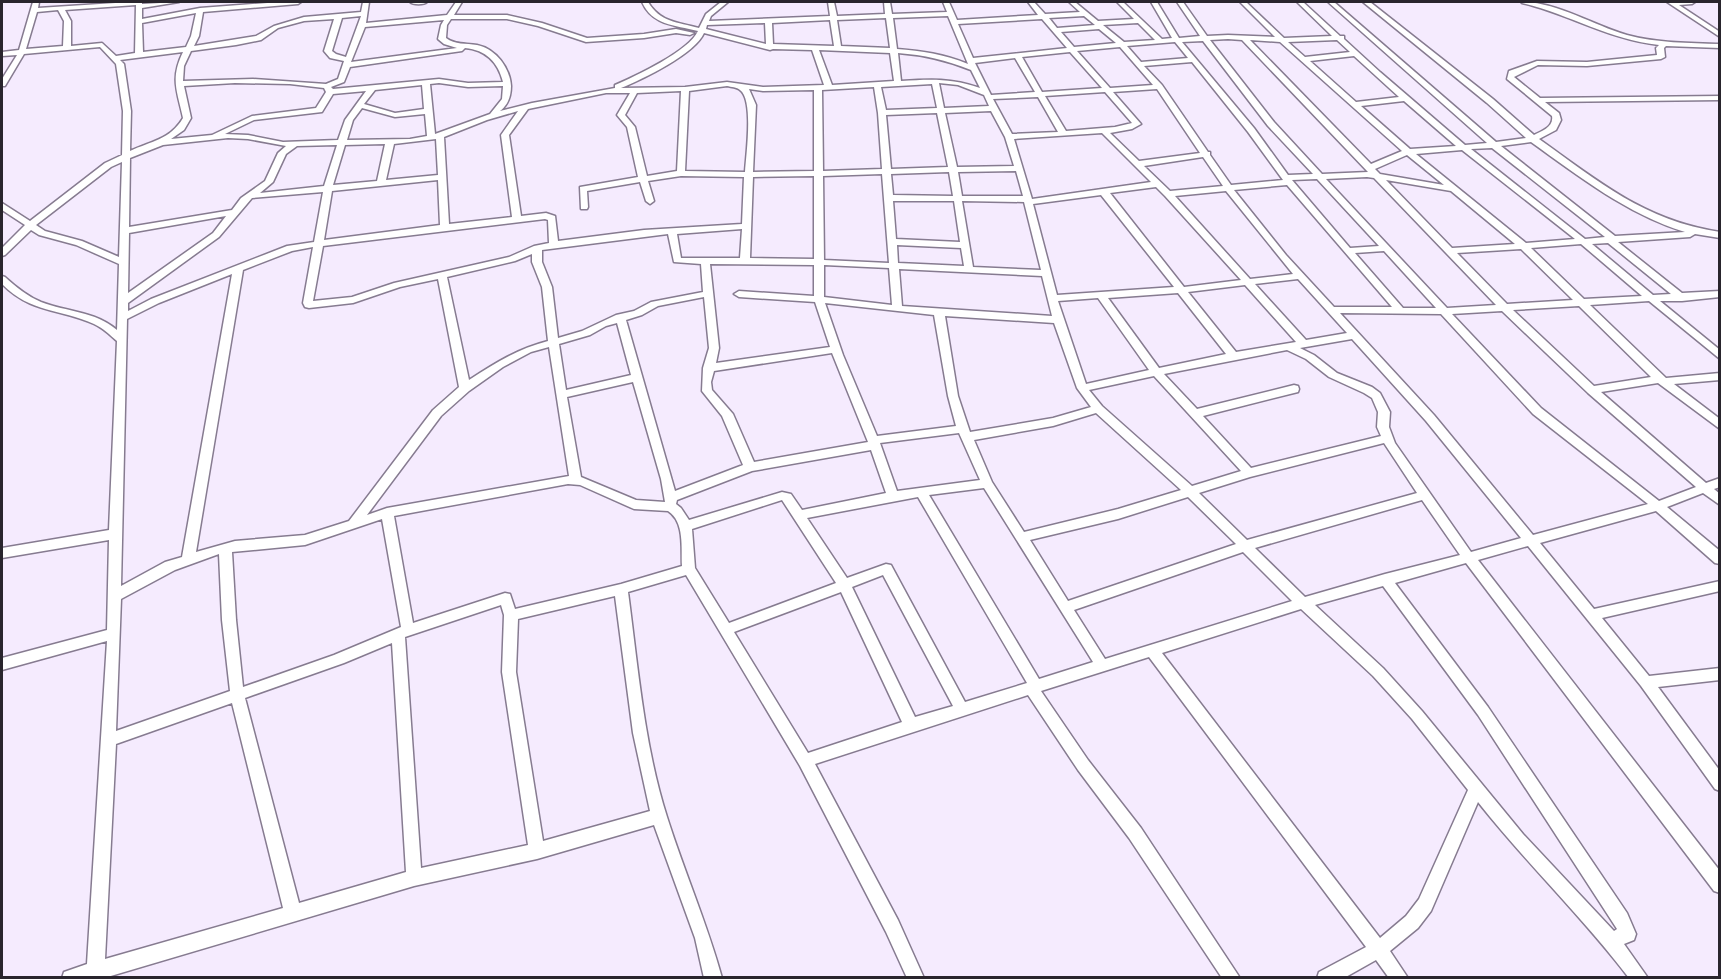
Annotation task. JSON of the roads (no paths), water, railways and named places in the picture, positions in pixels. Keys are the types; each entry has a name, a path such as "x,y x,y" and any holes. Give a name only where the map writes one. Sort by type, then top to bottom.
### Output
{"street":[{"path":"3,81 22,52 35,6 60,9 88,3 176,2"},
{"path":"162,143 181,128 188,118 178,72 190,48 202,10 207,2"},
{"path":"212,137 252,118 319,110 329,89 340,81 348,63 362,25 366,2"},
{"path":"413,2 424,2"},
{"path":"459,2 444,25 442,39 484,50 502,69 507,84 508,97 501,107 484,118"},
{"path":"645,2 655,16 742,43 770,48 894,51 941,56 972,65 1017,56 1160,41 1228,37 1282,40 1341,38"},
{"path":"611,90 643,76 691,46 708,15 725,2"},
{"path":"831,2 838,48"},
{"path":"887,2 898,84"},
{"path":"952,2 946,2 952,18 972,65 1009,137 1058,320 1082,388 1098,409 1189,491 1303,603 1378,672 1417,715 1524,846 1611,940 1640,978"},
{"path":"1009,137 1104,131 1132,128 1137,124 1031,2"},
{"path":"1072,2 1121,44 1159,87 1229,189 1300,276 1430,418 1531,539 1646,682 1719,784"},
{"path":"1120,2 1160,41"},
{"path":"1154,2 1177,40 1251,130 1287,180 1401,312"},
{"path":"1180,2 1203,38 1237,76 1271,124 1552,425 1658,506 1719,559"},
{"path":"1243,2 1282,40 1451,190 1524,246 1662,380 1719,425"},
{"path":"1300,2 1463,147 1584,242 1719,356"},
{"path":"1331,2 1494,145 1682,298"},
{"path":"1366,2 1490,101 1533,139 1636,211 1695,233"},
{"path":"1524,2 1556,10 1620,35 1664,43 1719,46"},
{"path":"1671,2 1692,2"},
{"path":"1671,2 1719,36"},
{"path":"139,3 139,55"},
{"path":"139,22 233,4 297,10 320,16 365,14"},
{"path":"60,9 65,13 67,22 67,48"},
{"path":"116,58 226,45 258,38 297,10"},
{"path":"362,25 451,17 513,18 540,24 586,40 701,30 768,21 834,17 952,18 1086,14"},
{"path":"339,15 328,51 348,63 475,48"},
{"path":"768,21 770,48"},
{"path":"1056,30 1139,21"},
{"path":"1245,39 1503,306 1592,390 1719,501"},
{"path":"1373,172 1408,152 1494,145 1533,139 1553,128 1557,120 1551,110 1510,77 1512,73 1537,63 1587,64 1661,57 1660,48 1664,43"},
{"path":"2,54 102,45 120,64 127,111 114,634 95,974"},
{"path":"815,49 829,88"},
{"path":"1303,58 1357,54"},
{"path":"1017,56 1063,133"},
{"path":"1139,64 1194,60"},
{"path":"179,84 262,79 329,89 372,88 443,81 468,85 507,84"},
{"path":"2,253 29,226 108,165 125,156 162,143 212,137 248,137 275,143 296,143 390,142 435,137 484,118 525,107 611,90 685,89 723,84 763,89 818,89 935,81 959,83 989,96 1159,87"},
{"path":"935,81 953,170 969,270"},
{"path":"426,82 428,111 442,177 445,229"},
{"path":"739,85 746,90 752,105 745,261"},
{"path":"877,85 882,113 896,267 897,308"},
{"path":"372,88 349,120 328,188 309,305 353,300 398,285 512,259 537,248 554,244 672,231 747,226"},
{"path":"681,173 685,89"},
{"path":"818,89 819,299 893,496"},
{"path":"635,90 621,115 631,127 650,201"},
{"path":"1354,104 1406,98"},
{"path":"1539,100 1719,98"},
{"path":"359,105 395,115 428,111"},
{"path":"517,220 505,135 525,107"},
{"path":"882,113 995,108"},
{"path":"1104,131 1159,184 1304,344"},
{"path":"381,183 390,142"},
{"path":"122,302 216,236 249,196 269,182 282,153 296,143"},
{"path":"1137,164 1207,154"},
{"path":"584,207 583,189 681,173 749,175 887,173 1019,168"},
{"path":"1168,194 1229,189 1319,174 1373,172 1451,190"},
{"path":"249,196 442,177"},
{"path":"889,198 1028,201 1159,184"},
{"path":"1104,192 1233,356"},
{"path":"2,206 29,226 48,235 83,245 124,262"},
{"path":"123,231 234,212"},
{"path":"122,318 155,301 290,248 319,243 549,217 552,218 554,244"},
{"path":"672,231 678,261 820,263 1045,273"},
{"path":"1450,251 1695,233 1719,235"},
{"path":"893,242 965,245"},
{"path":"537,248 537,262 547,287 553,341 575,479"},
{"path":"1348,252 1388,248"},
{"path":"705,261 706,294 714,348 708,368 707,391 727,414 750,467"},
{"path":"188,559 238,268"},
{"path":"442,276 465,388"},
{"path":"1052,298 1181,290 1300,276"},
{"path":"2,279 13,292 25,300 101,322 121,339"},
{"path":"354,523 426,426 465,388 516,354 553,341 586,333 655,304 706,294"},
{"path":"739,294 1058,320"},
{"path":"1331,310 1444,311 1719,294"},
{"path":"1101,295 1156,372 1249,473"},
{"path":"939,312 950,385 965,433 987,483 1102,665"},
{"path":"620,317 667,479 671,502 686,526 689,570 805,761 892,926 916,978"},
{"path":"1082,388 1233,356 1353,335"},
{"path":"1290,346 1310,357 1333,375 1368,390 1376,396 1384,412 1383,427 1387,438 1468,556 1719,885"},
{"path":"708,368 836,349"},
{"path":"1592,390 1662,380 1719,376"},
{"path":"561,395 638,377"},
{"path":"1194,414 1294,389"},
{"path":"115,596 170,566 188,559 225,548 305,540 387,513 575,479 634,504 671,502 750,467 874,443 1053,422 1098,409"},
{"path":"1022,537 1118,514 1249,473 1387,438"},
{"path":"805,761 911,725 1303,603 1468,556 1658,506 1719,482"},
{"path":"800,515 893,496 987,483"},
{"path":"921,492 1034,687 1083,765 1135,833 1232,978"},
{"path":"1066,607 1245,546 1426,495"},
{"path":"686,526 782,496 787,497 843,583 911,725"},
{"path":"387,513 403,632 414,879"},
{"path":"2,553 115,534"},
{"path":"225,548 229,620 237,694 293,914"},
{"path":"511,615 689,570"},
{"path":"725,630 843,583 882,570 889,570 962,709"},
{"path":"1385,579 1483,711 1621,919 1628,934 1611,940"},
{"path":"1592,615 1719,586"},
{"path":"621,589 640,733 659,816 703,938 713,978"},
{"path":"109,740 339,659 403,632 502,598 507,599 511,615 509,672 537,851"},
{"path":"2,664 114,634"},
{"path":"1152,650 1400,978"},
{"path":"1646,682 1717,678"},
{"path":"1326,978 1380,949 1412,922 1425,905 1476,789"},
{"path":"70,978 95,974 414,879 537,851 659,816"}]}
